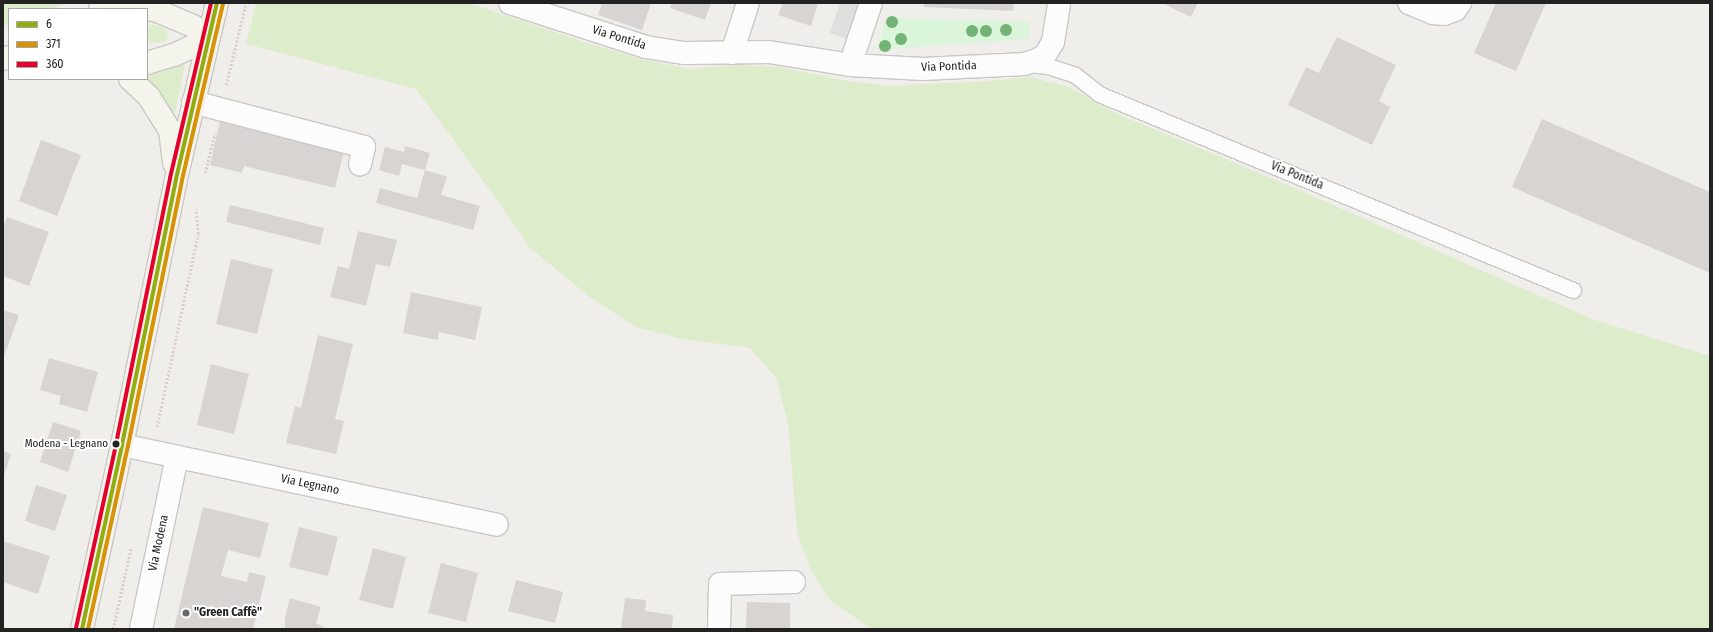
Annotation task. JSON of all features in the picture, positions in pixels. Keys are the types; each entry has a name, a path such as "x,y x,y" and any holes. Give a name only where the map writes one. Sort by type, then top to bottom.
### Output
{"main road":[{"path":"82,629 122,445 176,179 217,3"},
{"path":"148,9 155,10 193,26 208,39"},
{"path":"148,62 174,55 208,39"},
{"path":"131,80 149,97 170,130 176,179"}],"street":[{"name":"Via Pontida","path":"510,3 646,47 685,53 769,52 850,65 923,69 1024,64 1037,60 1046,55 1053,42 1059,3"},
{"path":"732,53 748,3"},
{"path":"850,65 871,3"},
{"path":"1409,3 1433,13 1444,14 1455,10 1460,3"},
{"path":"193,102 364,147 360,165"},
{"name":"Via Legnano","path":"122,445 497,525"},
{"name":"Via Modena","path":"141,629 177,457"},
{"path":"719,629 720,584 794,582"}],"lane":[{"name":"Via Pontida","path":"1024,64 1048,66 1075,75 1084,84 1099,94 1573,290"}],"path":[{"path":"204,178 246,3"},
{"path":"152,451 198,234 196,208"},
{"path":"113,629 132,544"}],"green space":[{"path":"3,3 67,3 54,8 8,8 8,24 3,26"},
{"path":"256,3 469,3 587,43 641,59 691,69 734,65 779,67 847,81 890,86 988,81 1030,77 1069,87 1115,113 1285,184 1592,319 1710,356 1710,629 872,629 831,601 810,569 797,532 788,423 776,378 750,348 682,339 636,327 591,298 530,248 495,197 416,89 246,44"},
{"path":"887,17 1029,22 1029,39 877,50"},
{"path":"148,25 155,25 165,29 169,35 165,42 148,43"},
{"path":"186,60 174,116 145,80 148,80 148,73"}],"shaded area":[{"path":"840,3 861,3 849,40 830,33"}],"building":[{"path":"602,3 651,3 642,30 598,15"},
{"path":"672,3 711,3 705,20 670,8"},
{"path":"783,3 818,3 811,26 778,15"},
{"path":"924,3 1014,3 1013,11 924,7"},
{"path":"1162,3 1198,3 1191,17"},
{"path":"1496,3 1546,3 1516,71 1474,53"},
{"path":"1337,37 1396,65 1379,101 1390,107 1372,145 1288,105 1306,67 1319,73"},
{"path":"1542,119 1710,192 1710,273 1512,187"},
{"path":"220,121 344,151 335,188 244,166 242,173 210,165"},
{"path":"41,140 81,155 57,216 19,201"},
{"path":"405,146 430,153 425,170 402,164 399,176 379,170 385,147 404,152"},
{"path":"425,170 447,177 441,195 480,206 473,230 376,203 380,188 417,198"},
{"path":"230,205 324,228 320,245 226,222"},
{"path":"7,217 49,232 29,286 3,276 3,227"},
{"path":"358,231 397,240 390,267 376,264 366,306 330,297 338,266 349,269"},
{"path":"231,259 273,269 257,334 216,324"},
{"path":"411,292 482,307 475,340 439,332 438,340 403,333"},
{"path":"3,310 19,315 3,359"},
{"path":"318,335 353,344 335,419 344,421 336,454 286,443 295,406 301,408"},
{"path":"49,358 98,372 87,412 59,404 61,396 40,390"},
{"path":"211,364 249,374 234,434 197,425"},
{"path":"53,422 81,431 68,472 40,462"},
{"path":"3,451 11,454 3,478"},
{"path":"36,485 67,495 55,531 25,521"},
{"path":"203,507 269,523 260,558 228,550 221,576 247,582 249,572 266,576 253,629 174,629"},
{"path":"299,527 338,537 328,576 289,567"},
{"path":"3,541 50,556 38,594 3,582"},
{"path":"373,548 406,557 393,609 359,600"},
{"path":"441,563 478,573 466,622 428,613"},
{"path":"516,580 563,592 555,623 508,611"},
{"path":"290,598 321,607 316,623 326,629 285,629 285,617"},
{"path":"625,598 646,600 645,611 673,615 672,629 621,629"},
{"path":"747,602 790,603 790,629 746,629"}],"transit line":[{"name":"360","path":"76,628 116,444 170,178 211,3"},
{"name":"6","path":"82,629 122,445 176,179 217,3"},
{"name":"371","path":"88,629 128,446 182,180 223,4"}],"place":[{"name":"Modena - Legnano","path":"116,444"},
{"name":"\"Green Caffè\"","path":"186,613"}]}
